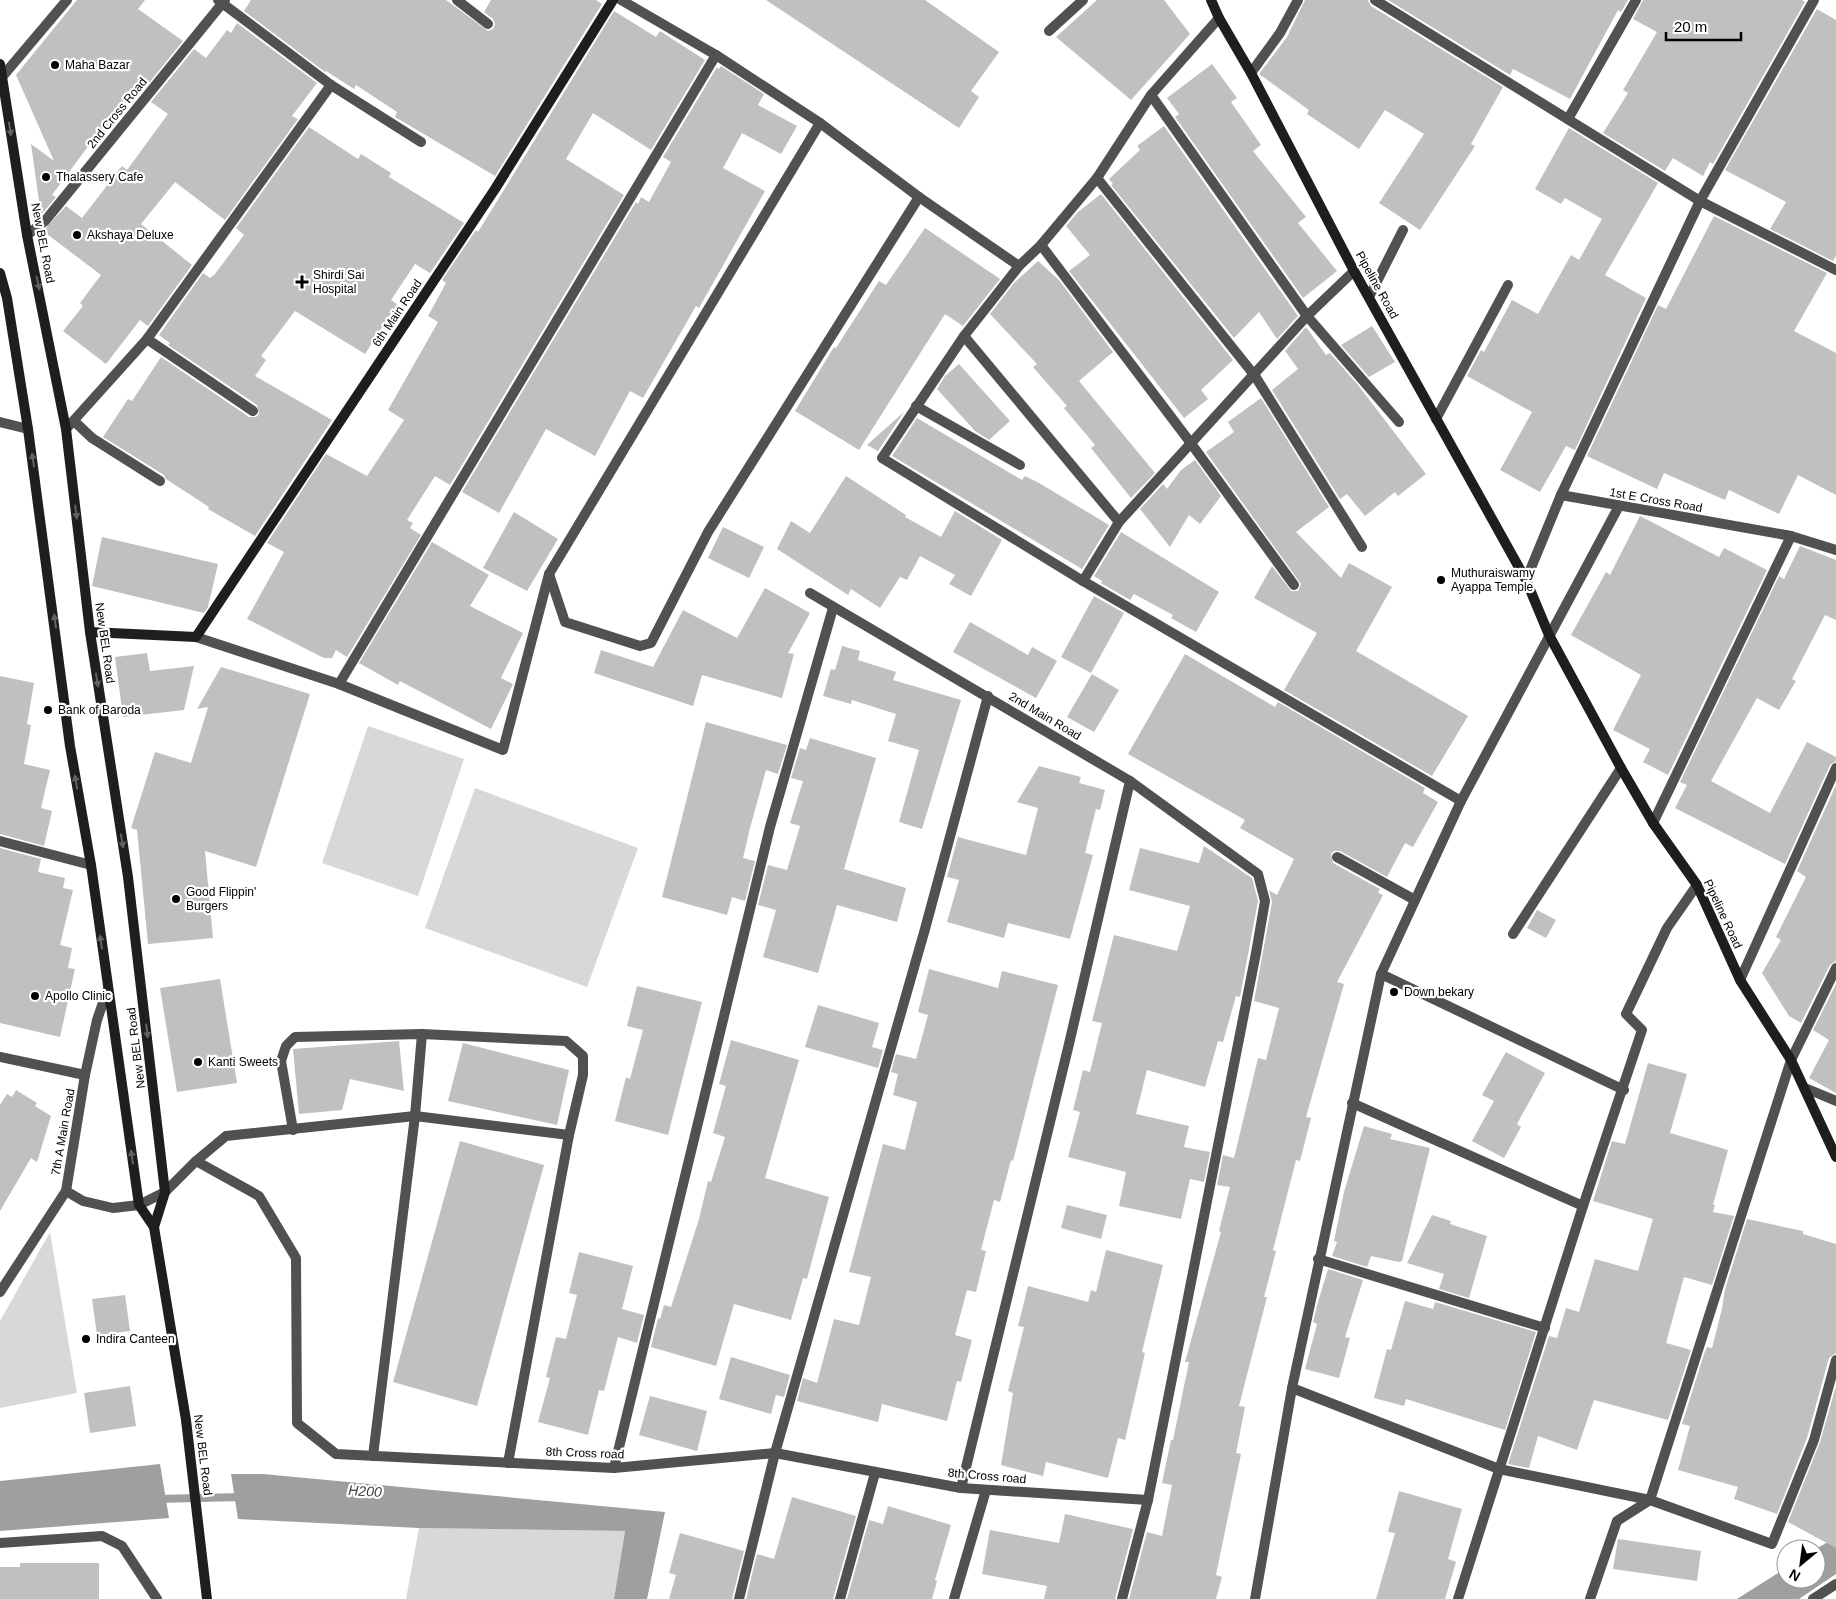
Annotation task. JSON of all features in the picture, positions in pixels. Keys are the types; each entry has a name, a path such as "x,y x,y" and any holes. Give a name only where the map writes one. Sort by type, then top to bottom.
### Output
{"main road":[{"name":"6th Main Road","path":"196,637 495,189 613,0"},
{"name":"Pipeline Road","path":"1212,0 1219,18 1354,271 1526,580 1549,635 1621,768 1653,823 1697,885 1740,980 1791,1060 1836,1157"},
{"name":"New BEL Road","path":"0,64 27,235 70,425 90,632 128,877 165,1192 154,1227"},
{"name":"New BEL Road","path":"0,273 28,429 70,746 91,865 107,991 139,1205 154,1227 192,1457 205,1597"},
{"path":"90,632 196,637"}],"street":[{"path":"2,77 67,0"},
{"path":"457,0 488,24"},
{"path":"621,0 716,55 820,123 919,197 1019,266"},
{"path":"1049,31 1083,0"},
{"path":"1250,73 1280,33 1298,0"},
{"path":"1375,0 1700,201 1836,270"},
{"path":"1568,118 1636,0"},
{"path":"1526,580 1560,495 1700,201 1814,0"},
{"path":"222,1 331,85 421,142"},
{"name":"2nd Cross Road","path":"27,235 45,221 222,1"},
{"path":"1219,18 1151,95 1097,178 1041,245 1019,266 964,336 882,458 1083,581 1461,801"},
{"path":"339,684 716,55"},
{"path":"160,481 70,425 147,339 331,85"},
{"path":"1151,95 1307,316 1399,422"},
{"path":"196,637 339,684 503,750 549,574 820,123"},
{"path":"1097,178 1254,376 1362,546"},
{"path":"549,574 565,622 640,646 651,643 708,532 919,197"},
{"path":"1369,297 1403,230"},
{"path":"1041,245 1190,442 1294,585"},
{"path":"1083,581 1119,522 1307,316 1354,271"},
{"path":"1436,419 1508,285"},
{"path":"964,336 1119,522"},
{"path":"147,339 254,411"},
{"path":"916,406 1020,465"},
{"path":"0,422 28,429"},
{"name":"1st E Cross Road","path":"1560,495 1791,536 1836,550"},
{"path":"1255,1599 1292,1388 1318,1259 1381,974 1461,801 1619,506"},
{"path":"1653,823 1791,536"},
{"name":"2nd Main Road","path":"810,593 1130,781 1258,874 1265,902 1148,1500"},
{"path":"614,1468 770,827 834,608"},
{"path":"739,1599 775,1453 925,928 988,696"},
{"path":"1513,934 1621,768"},
{"path":"1740,980 1836,768"},
{"path":"961,1488 1069,1044 1130,781"},
{"path":"0,841 91,865"},
{"path":"1337,857 1415,900"},
{"path":"1458,1599 1583,1206 1624,1090 1642,1030 1626,1014 1667,928 1697,885"},
{"path":"1590,1599 1617,1522 1650,1500 1791,1060 1836,968"},
{"path":"1381,974 1624,1090"},
{"path":"85,1075 97,1020 107,991"},
{"path":"373,1456 415,1116 422,1034"},
{"path":"293,1130 281,1061 286,1046 294,1038 422,1034 566,1041 584,1056 583,1075 569,1135 508,1462"},
{"name":"7th A Main Road","path":"0,1057 85,1075 66,1191"},
{"path":"1805,1088 1836,1101"},
{"path":"1352,1103 1583,1206"},
{"path":"0,1292 66,1191 83,1201 113,1208 139,1205 165,1192 196,1161 226,1136 415,1116 569,1135"},
{"name":"8th Cross road","path":"196,1161 259,1196 296,1258 296,1423 336,1454 614,1468 775,1453 961,1488 1148,1500"},
{"path":"1318,1259 1545,1328"},
{"path":"1292,1388 1499,1469 1650,1500 1772,1544 1814,1440 1836,1360"},
{"path":"840,1599 875,1473"},
{"path":"954,1599 986,1490"},
{"path":"1122,1599 1148,1500"},
{"path":"0,1543 102,1536 122,1546 157,1599"},
{"path":"1814,1599 1836,1584"}],"shaded area":[{"path":"368,726 464,759 418,896 322,863"},
{"path":"475,788 638,848 587,987 425,928"},
{"path":"50,1232 77,1393 0,1408 0,1321"},
{"path":"419,1528 625,1531 614,1599 406,1599"}],"water":[{"path":"160,1464 169,1518 0,1531 0,1481"},
{"path":"231,1474 263,1474 665,1512 647,1599 614,1599 625,1531 419,1528 238,1519"},
{"path":"1836,1537 1836,1574 1826,1581 1826,1543"},
{"path":"1776,1574 1776,1589 1814,1589 1799,1599 1737,1599"}],"building":[{"path":"77,0 145,0 138,9 183,41 140,94 135,90 96,144 92,141 52,195 56,197 41,215 31,144 54,161 16,75"},
{"path":"251,0 446,0 488,31 493,29 495,24 493,19 484,12 491,0 596,0 602,4 495,176 395,117 397,112 356,85 354,89 325,72 244,11"},
{"path":"766,0 925,0 999,52 971,91 979,97 959,128"},
{"path":"1097,0 1164,0 1190,34 1131,100 1056,37"},
{"path":"1305,0 1368,0 1371,6 1503,87 1471,144 1475,146 1420,230 1379,203 1424,134 1385,110 1359,149 1307,114 1309,110 1259,74 1287,37"},
{"path":"1388,0 1628,0 1621,12 1618,10 1570,99 1513,69 1510,75"},
{"path":"1643,0 1802,0 1805,2 1713,164 1710,162 1703,176 1673,158 1665,171 1603,133 1628,93 1623,90 1657,32 1633,19"},
{"path":"1817,9 1836,20 1836,256 1833,261 1770,229 1786,202 1725,170"},
{"path":"614,11 656,37 660,31 705,60 651,150 593,113 566,159 624,195 450,485 435,476 407,520 413,523 410,528 421,535 347,657 336,650 332,658 324,658 247,619 284,552 267,543 326,454 367,476 404,420 388,410 438,322 428,316 446,283 442,280 476,230 478,232"},
{"path":"237,23 317,83 292,116 298,119 225,220 175,182 141,224 192,265 148,326 140,320 106,364 63,331 83,306 80,303 101,275 43,231 66,206 82,218 122,166 127,170 168,114 151,102 194,49 206,58 227,30 231,33"},
{"path":"1212,64 1237,98 1231,102 1261,145 1253,151 1306,217 1298,223 1337,271 1303,298 1175,117 1179,114 1167,98"},
{"path":"721,66 764,94 758,105 797,126 781,154 742,133 723,168 765,191 699,308 696,306 643,398 630,391 595,456 546,429 499,513 462,492 636,202 638,204 641,197 649,202 671,162 663,157 717,67 719,69"},
{"path":"1164,126 1298,316 1277,339 1259,312 1234,338 1111,185 1113,184 1109,179 1140,150 1137,146"},
{"path":"309,127 358,159 361,154 391,173 389,177 464,223 430,273 415,264 391,300 397,304 365,354 295,311 261,356 266,360 255,376 332,420 255,536 208,509 209,507 166,479 164,475 103,437 128,399 132,401 161,357 249,417 256,417 259,414 257,405 168,345 170,343 159,335 203,273 210,278 215,274 244,235 236,228"},
{"path":"1569,128 1658,183 1605,275 1646,298 1575,450 1566,446 1540,492 1500,470 1532,412 1467,376 1481,350 1484,352 1512,300 1538,314 1571,255 1579,260 1602,219 1565,198 1561,204 1535,189"},
{"path":"1101,194 1233,360 1201,390 1208,399 1184,418 1069,271 1090,255 1066,226 1078,212"},
{"path":"1714,216 1827,273 1794,331 1836,353 1836,495 1798,475 1779,514 1729,490 1725,500 1664,473 1657,489 1587,456 1658,305 1666,309"},
{"path":"925,228 1000,279 963,326 945,314 859,450 795,411 834,347 836,348 879,281 886,285"},
{"path":"1038,261 1059,280 1113,352 1079,381 1155,473 1131,498 1091,448 1095,445 1064,408 1067,406 1033,367 1037,364 990,314 1014,283"},
{"path":"1372,326 1395,362 1369,377 1341,345"},
{"path":"1306,327 1326,355 1330,353 1358,385 1426,474 1398,496 1395,492 1365,516 1347,494 1340,499 1272,390 1298,369 1285,351"},
{"path":"959,364 1010,421 989,440 975,431 937,389 945,376"},
{"path":"1261,398 1329,507 1296,532 1341,578 1349,563 1392,587 1356,651 1468,716 1432,776 1284,690 1317,633 1254,598 1272,566 1291,591 1298,591 1301,584 1206,452 1234,432 1228,422"},
{"path":"904,412 878,451 867,445"},
{"path":"917,418 1022,480 1025,476 1039,483 1109,525 1082,569 892,456"},
{"path":"1195,460 1221,496 1200,524 1189,515 1170,547 1140,509 1163,484 1167,489 1181,470"},
{"path":"846,476 906,515 905,517 941,537 955,511 1002,540 971,596 949,584 955,575 920,556 907,580 900,577 880,608 851,589 848,595 777,549 791,521 810,533"},
{"path":"514,512 558,539 527,591 483,568"},
{"path":"1640,516 1719,557 1724,548 1767,570 1668,775 1643,762 1650,749 1613,730 1641,675 1571,635 1606,572 1610,575"},
{"path":"723,527 764,547 749,578 708,558"},
{"path":"1121,532 1219,592 1196,632 1171,618 1173,615 1134,594 1130,600 1101,583 1102,581 1094,576"},
{"path":"102,537 218,564 208,607 204,613 92,586"},
{"path":"432,542 489,575 470,606 523,633 501,678 513,684 491,729 400,681 398,685 359,663"},
{"path":"1800,546 1836,560 1836,620 1825,615 1792,679 1796,681 1779,710 1757,698 1711,781 1770,813 1807,742 1836,757 1836,761 1830,765 1785,864 1675,808 1687,785 1680,782 1779,576 1784,579"},
{"path":"765,588 810,613 788,653 794,654 782,698 702,675 693,706 594,673 601,650 653,667 683,610 737,638"},
{"path":"1094,596 1124,613 1091,673 1061,657"},
{"path":"970,622 1028,655 1032,647 1057,661 1036,698 953,652"},
{"path":"842,646 860,651 858,660 896,672 893,680 961,700 922,829 899,822 919,750 888,741 896,714 852,700 851,704 823,696 831,669 835,670"},
{"path":"147,653 150,671 194,666 184,710 123,717 115,657"},
{"path":"1185,654 1275,707 1278,702 1425,788 1423,793 1438,802 1413,847 1405,843 1387,877 1340,851 1334,851 1331,854 1333,863 1380,889 1378,893 1383,895 1337,982 1344,984 1306,1117 1311,1118 1300,1161 1296,1160 1273,1250 1276,1251 1264,1297 1267,1297 1239,1406 1245,1407 1236,1453 1241,1454 1216,1575 1222,1577 1216,1599 1129,1599 1147,1532 1162,1536 1172,1485 1162,1483 1189,1362 1185,1362 1221,1232 1219,1231 1230,1187 1217,1185 1223,1155 1234,1158 1258,1058 1266,1060 1279,1008 1254,1001 1272,902 1269,890 1277,895 1294,859 1240,828 1245,820 1128,754"},
{"path":"221,667 310,694 256,867 205,851 213,938 148,944 137,830 131,828 155,752 191,763 208,707 197,709"},
{"path":"1092,674 1119,690 1094,732 1067,717"},
{"path":"0,676 34,683 27,724 31,725 24,764 50,770 41,808 52,811 44,846 0,834"},
{"path":"706,722 787,745 778,774 766,770 750,828 743,858 755,861 745,901 732,897 727,915 662,897"},
{"path":"810,738 876,758 844,869 906,888 897,922 837,905 818,973 763,957 776,910 758,905 768,865 787,870 800,826 790,823 803,781 791,778 800,748 806,750"},
{"path":"1039,766 1081,777 1079,783 1105,790 1100,810 1096,809 1085,853 1093,855 1070,939 1008,923 1004,938 947,922 959,880 947,877 958,837 1026,855 1038,808 1017,802"},
{"path":"1836,785 1836,961 1830,965 1801,1023 1789,1016 1762,973 1781,940 1776,937 1806,877 1797,871"},
{"path":"1204,846 1252,878 1258,901 1240,997 1236,996 1223,1042 1218,1041 1205,1087 1147,1070 1136,1114 1189,1126 1184,1147 1210,1152 1204,1182 1190,1179 1181,1219 1119,1206 1126,1172 1068,1157 1080,1112 1073,1110 1083,1070 1090,1072 1102,1023 1092,1021 1114,935 1177,951 1190,906 1129,890 1140,848 1199,863"},
{"path":"0,848 41,859 38,872 65,878 63,888 73,890 60,945 72,948 68,968 75,969 60,1037 0,1023"},
{"path":"1537,910 1556,920 1546,938 1527,928"},
{"path":"929,969 998,988 1002,971 1058,985 1013,1161 1011,1160 1000,1202 994,1200 981,1250 986,1251 976,1292 967,1290 955,1335 972,1340 961,1382 957,1381 947,1421 882,1404 878,1422 797,1401 803,1378 817,1383 834,1319 859,1325 871,1277 849,1272 883,1144 905,1150 917,1102 893,1095 898,1074 891,1072 896,1054 916,1059 928,1015 918,1012"},
{"path":"220,979 237,1083 177,1092 160,988"},
{"path":"1836,984 1836,1093 1809,1078 1829,1040 1813,1030"},
{"path":"637,986 702,1002 668,1135 615,1121 626,1077 630,1079 643,1030 627,1026"},
{"path":"818,1005 879,1023 872,1047 883,1050 878,1068 805,1047"},
{"path":"731,1040 799,1060 765,1178 829,1197 807,1279 803,1278 791,1320 734,1304 716,1366 651,1347 658,1318 660,1319 664,1305 671,1307 699,1219 708,1181 711,1182 725,1137 713,1133 726,1086 719,1084"},
{"path":"399,1041 404,1091 350,1079 342,1110 299,1114 293,1049"},
{"path":"463,1043 569,1070 557,1125 448,1101"},
{"path":"1506,1052 1545,1073 1517,1124 1521,1127 1504,1158 1472,1141 1494,1101 1482,1095"},
{"path":"1648,1063 1687,1074 1670,1133 1728,1150 1713,1205 1715,1205 1713,1212 1734,1216 1712,1285 1684,1277 1666,1343 1691,1350 1668,1420 1594,1400 1577,1450 1538,1436 1529,1468 1508,1464 1549,1336 1557,1338 1566,1308 1579,1312 1595,1259 1638,1271 1653,1219 1593,1201 1612,1141 1625,1144"},
{"path":"16,1090 37,1103 35,1106 51,1116 37,1162 31,1158 0,1211 0,1105 7,1094 12,1097"},
{"path":"1364,1126 1392,1134 1390,1139 1430,1148 1402,1261 1371,1256 1367,1267 1332,1256 1337,1242 1334,1241 1344,1192"},
{"path":"460,1141 544,1165 477,1406 393,1382"},
{"path":"1067,1205 1107,1215 1101,1239 1061,1228"},
{"path":"1432,1215 1451,1221 1450,1224 1487,1236 1469,1298 1439,1289 1444,1274 1407,1263"},
{"path":"1747,1219 1803,1231 1803,1234 1836,1244 1836,1353 1829,1358 1807,1438 1777,1514 1734,1499 1738,1487 1678,1470 1690,1426 1682,1424 1704,1354 1707,1347 1712,1348 1725,1289"},
{"path":"1106,1250 1163,1265 1142,1352 1145,1353 1125,1440 1118,1438 1108,1478 1046,1462 1043,1476 1001,1465 1013,1393 1008,1391 1024,1327 1018,1326 1028,1286 1088,1302 1091,1290 1096,1292"},
{"path":"579,1252 633,1266 622,1309 644,1315 637,1343 618,1337 604,1391 599,1390 588,1435 538,1422 550,1378 546,1377 556,1337 566,1339 577,1295 569,1293"},
{"path":"1328,1269 1363,1280 1345,1337 1350,1338 1339,1378 1305,1369 1317,1324 1313,1322"},
{"path":"125,1295 130,1331 97,1335 92,1299"},
{"path":"1405,1301 1433,1309 1435,1302 1536,1332 1505,1430 1406,1399 1404,1406 1374,1398 1387,1349 1391,1350"},
{"path":"731,1357 790,1375 784,1397 776,1395 771,1414 719,1399"},
{"path":"130,1386 136,1426 90,1433 84,1393"},
{"path":"1836,1386 1836,1548 1826,1543 1826,1539 1819,1539 1788,1522 1820,1442"},
{"path":"650,1396 707,1411 697,1451 639,1435"},
{"path":"1399,1491 1462,1509 1448,1559 1456,1562 1445,1599 1376,1599 1395,1533 1388,1532"},
{"path":"792,1497 856,1516 833,1599 746,1599 757,1554 774,1559"},
{"path":"888,1506 951,1525 935,1580 937,1581 932,1599 847,1599 869,1520 883,1524"},
{"path":"1065,1514 1133,1529 1115,1599 1044,1599 1047,1586 982,1574 990,1530 1059,1543"},
{"path":"680,1533 744,1551 732,1599 669,1599 676,1575 669,1573"},
{"path":"1618,1539 1701,1551 1697,1581 1613,1569"},
{"path":"20,1563 99,1563 99,1599 0,1599 0,1567 20,1567"}],"waterway":[{"name":"H200","path":"156,1499 242,1497"}],"place":[{"name":"Maha Bazar","path":"55,65"},
{"name":"Thalassery Cafe","path":"46,177"},
{"name":"Akshaya Deluxe","path":"77,235"},
{"name":"Shirdi Sai Hospital","path":"302,282"},
{"name":"Muthuraiswamy Ayappa Temple","path":"1441,580"},
{"name":"Bank of Baroda","path":"48,710"},
{"name":"Good Flippin' Burgers","path":"176,899"},
{"name":"Down bekary","path":"1394,992"},
{"name":"Apollo Clinic","path":"35,996"},
{"name":"Kanti Sweets","path":"198,1062"},
{"name":"Indira Canteen","path":"86,1339"}]}
